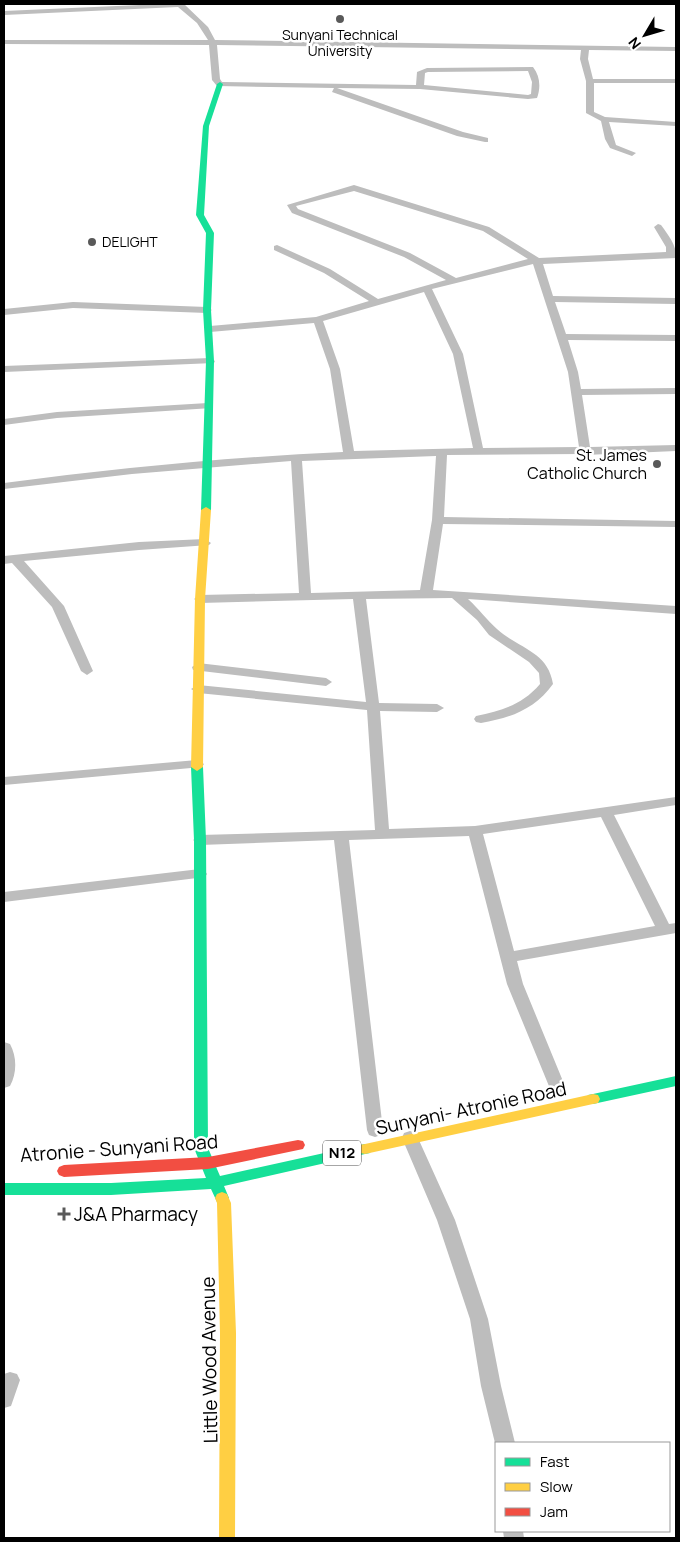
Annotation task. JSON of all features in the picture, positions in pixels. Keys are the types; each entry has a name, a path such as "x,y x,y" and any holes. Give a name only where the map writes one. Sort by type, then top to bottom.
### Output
{"main road":[{"name":"Little Wood Avenue","path":"220,84 206,126 200,215 210,233 207,310 210,329 210,361 205,543 200,599 197,764 200,840 201,1148 214,1183 224,1203 228,1333 227,1538"},
{"name":"Sunyani- Atronie Road","path":"4,1189 111,1189 214,1183 410,1138 676,1081"},
{"name":"Atronie - Sunyani Road","path":"53,1172 208,1163 310,1143"}],"street":[{"path":"4,13 180,5 205,26 212,35 216,80 220,84 420,87 528,97 534,96 536,89 534,74 530,70 424,70 421,72 420,87"},
{"path":"4,42 421,44 676,49"},
{"path":"585,48 584,59 590,80 590,113 602,119 676,124"},
{"path":"590,80 676,81"},
{"path":"325,86 460,134 485,140"},
{"path":"602,119 606,124 609,144 617,150 632,153"},
{"path":"455,281 407,255 295,211 291,205 354,188 486,229 537,261 573,372 585,452"},
{"path":"210,329 317,320 427,288 523,263 673,255 658,227 676,230"},
{"path":"277,248 327,271 377,302"},
{"path":"427,288 458,354 479,453"},
{"path":"550,299 634,298 676,301"},
{"path":"4,312 73,305 207,310"},
{"path":"317,320 334,368 349,455"},
{"path":"562,338 676,338"},
{"path":"4,369 210,361"},
{"path":"576,392 676,391"},
{"path":"4,422 57,415 208,406"},
{"path":"4,486 208,462 296,457 585,452 676,448"},
{"path":"426,594 438,520 442,453"},
{"path":"296,457 305,597"},
{"path":"438,520 676,524"},
{"path":"9,560 139,546 205,543"},
{"path":"9,560 48,593 58,606 87,672"},
{"path":"200,599 454,594 676,610"},
{"path":"454,594 481,617 493,632 534,659 544,672 547,684 528,705 506,714 481,719"},
{"path":"359,596 373,707 382,834"},
{"path":"198,667 326,682"},
{"path":"198,689 373,707 437,708"},
{"path":"4,781 197,764"},
{"path":"200,840 475,831 676,801"},
{"path":"508,957 670,929 606,812"},
{"path":"475,831 515,984 559,1091"},
{"path":"341,836 375,1130"},
{"path":"4,897 41,891 123,884 200,874"},
{"path":"4,1048 8,1072 4,1082"},
{"path":"410,1138 446,1220 480,1319 491,1386 506,1442"},
{"path":"4,1400 10,1380"}],"traffic: fast":[{"path":"206,510 210,361 207,310 210,233 200,215 206,126 220,84"},
{"path":"197,767 200,840 201,1148 222,1198"},
{"path":"593,1099 676,1081"},
{"path":"4,1189 111,1189 214,1183 365,1149"}],"traffic: slow":[{"path":"197,767 200,599 206,510"},
{"path":"365,1149 593,1099"},
{"path":"222,1198 224,1203 228,1333 227,1538"}],"traffic: jam":[{"path":"64,1171 208,1163 298,1145"}],"place":[{"name":"Sunyani Technical University","path":"340,19"},
{"name":"DELIGHT","path":"92,242"},
{"name":"St. James Catholic Church","path":"657,464"},
{"name":"J&A Pharmacy","path":"64,1214"}]}
